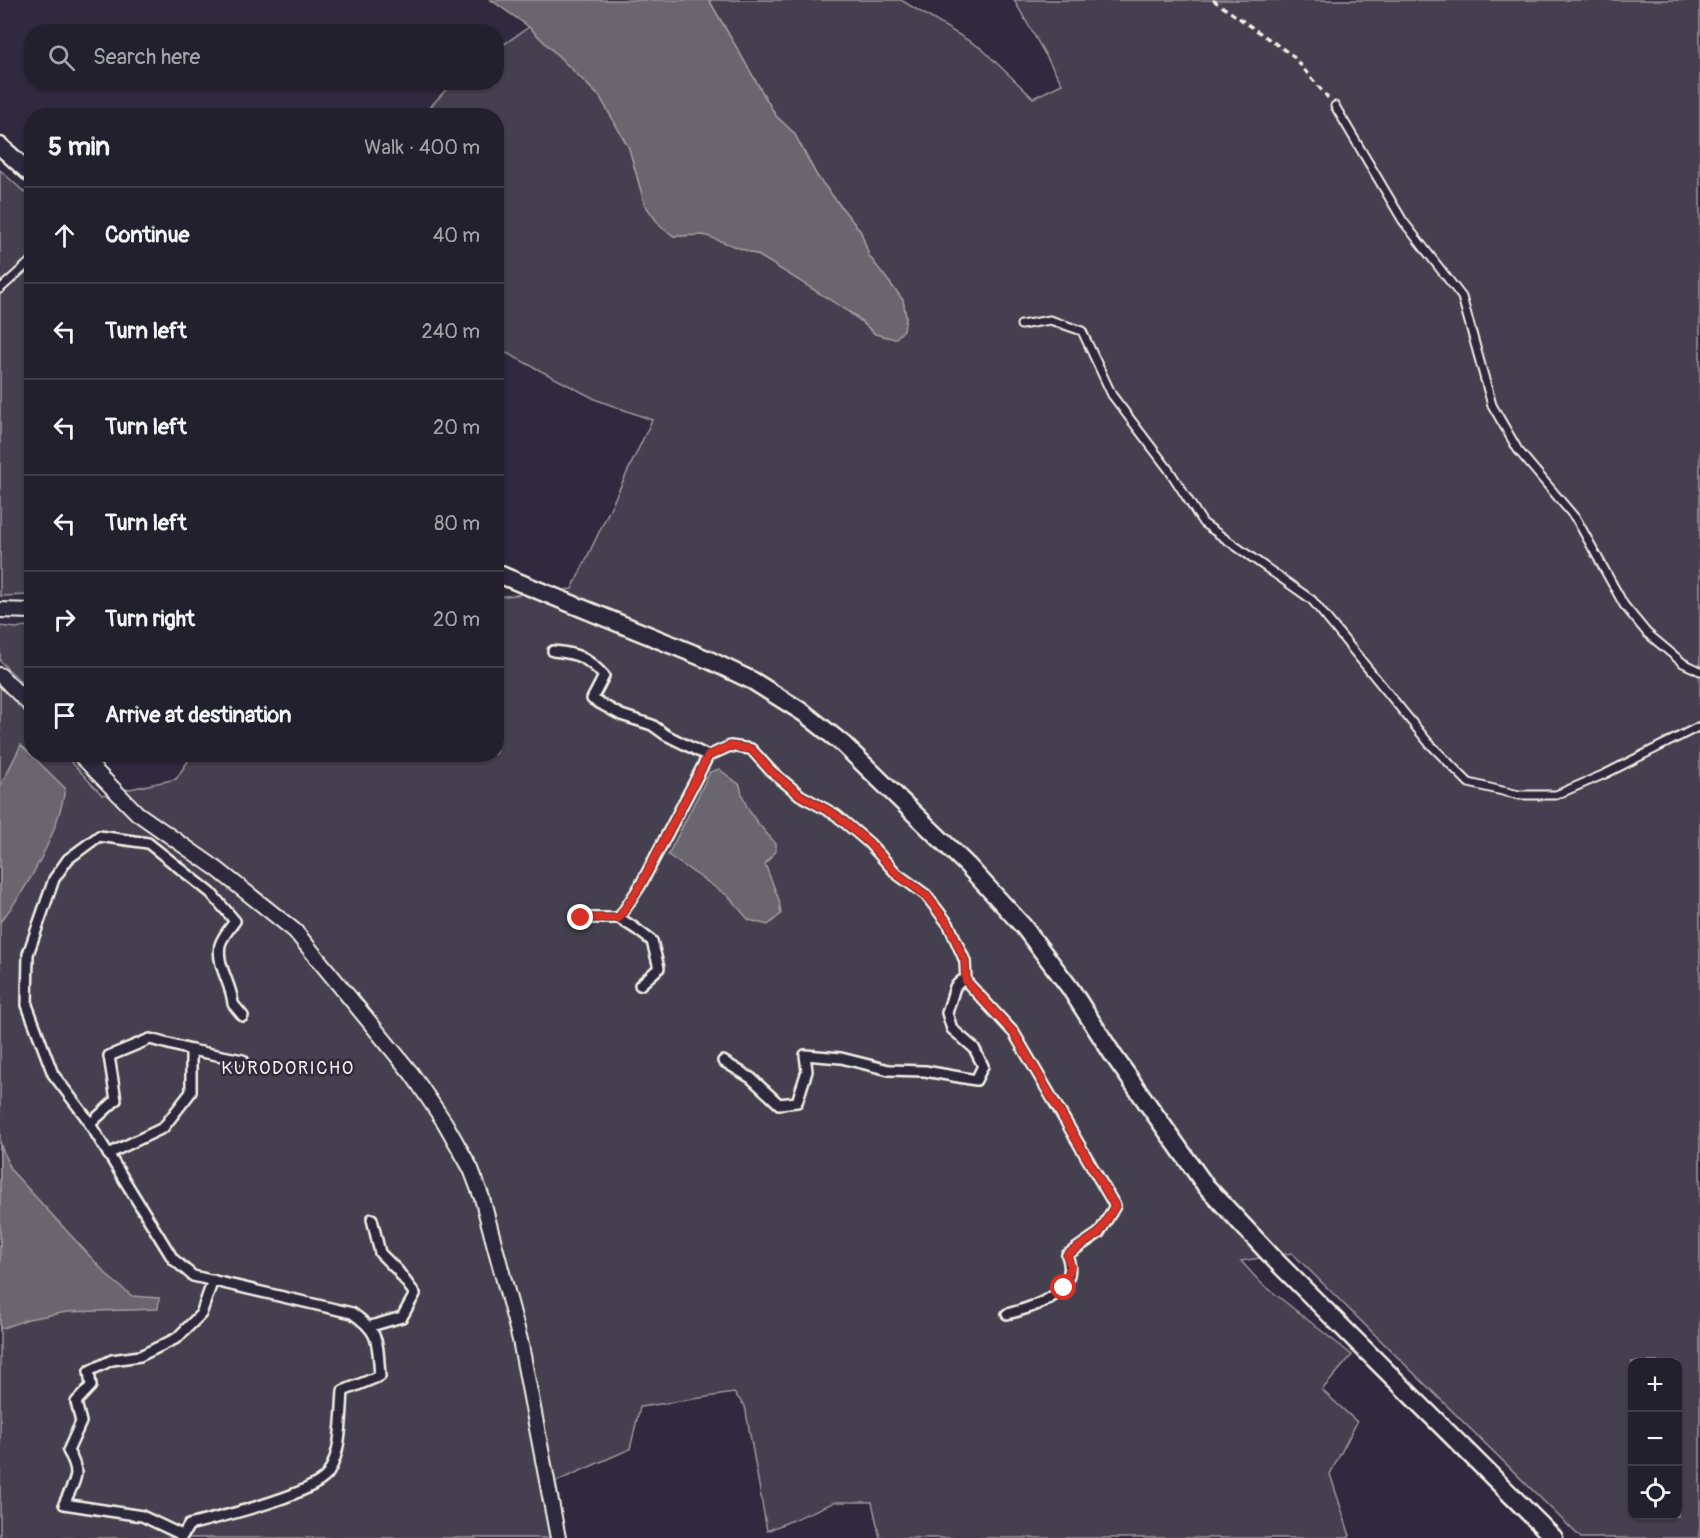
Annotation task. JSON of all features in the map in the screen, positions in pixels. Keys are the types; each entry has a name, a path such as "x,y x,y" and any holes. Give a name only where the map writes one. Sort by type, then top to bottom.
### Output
{"street":[{"path":"0,146 24,168"},
{"path":"504,576 718,664 753,681 804,713 843,744 968,866 1023,926 1070,988 1113,1055 1205,1185 1276,1261 1554,1538"},
{"path":"0,610 24,611"},
{"path":"553,651 577,653 592,662 604,676 592,699 621,715 652,725 666,735 708,756"},
{"path":"0,675 24,699"},
{"path":"619,918 640,886 708,756 730,746 751,749 771,771 800,795 836,815 869,843 897,874 926,895 949,925 965,961 966,981 1014,1033 1115,1206 1099,1233 1067,1255 1071,1266 1064,1288 1036,1306 1007,1314"},
{"path":"87,762 137,813 217,869 295,931 412,1074 445,1123 471,1169 482,1198 520,1340 558,1538"},
{"path":"213,1280 201,1314 177,1338 140,1356 112,1360 89,1371 91,1386 76,1402 81,1422 68,1451 76,1464 78,1475 64,1504 142,1516 181,1536 189,1525 306,1490 329,1474 339,1442 343,1391 380,1376 378,1347 371,1326 352,1313 213,1280 193,1276 173,1259 90,1124 53,1074 27,1005 25,991 28,954 54,879 68,859 99,836 148,843 211,892 235,921 220,945 222,970 232,990 233,1004 243,1016"},
{"path":"581,918 619,918 652,941 659,968 640,985"},
{"path":"723,1061 751,1078 778,1104 797,1102 807,1071 805,1055 841,1058 889,1070 925,1071 976,1080 983,1066 975,1048 952,1029 947,1013 955,987 961,981"},
{"path":"90,1124 116,1100 108,1056 150,1039 190,1050 243,1060"},
{"path":"108,1154 163,1128 191,1092 190,1050"},
{"path":"371,1326 402,1317 415,1294 398,1271 380,1253 372,1219"}],"lane":[{"path":"1335,106 1403,222 1462,297 1492,405 1518,450 1577,520 1624,605 1647,633 1683,663 1700,671"},
{"path":"0,289 24,267"},
{"path":"1021,326 1050,320 1082,331 1112,395 1169,470 1203,523 1312,600 1428,742 1469,783 1519,795 1556,795 1700,726"}],"path":[{"path":"1213,0 1292,55 1335,106"}],"shaded area":[{"path":"491,0 709,0 776,116 794,133 817,176 861,232 869,256 903,300 906,317 904,330 895,339 875,334 856,316 758,255 704,235 674,236 661,227 645,205 629,148 600,97 529,27"},
{"path":"709,0 901,0 981,48 1033,98 1062,84 1014,0 1700,0 1700,1538 1581,1538 1292,1253 1241,1261 1260,1282 1352,1355 1322,1390 1357,1422 1330,1474 1350,1536 1347,1538 880,1538 872,1502 835,1502 767,1531 745,1406 734,1393 640,1407 630,1449 546,1486 556,1538 0,1538 0,681 24,709 24,762 71,762 102,795 176,779 187,762 504,762 504,596 572,589 652,420 597,400 504,352 504,108 429,108 446,90 504,90 504,44 529,27 600,97 629,148 645,205 674,236 702,235 742,248 767,260 818,291 841,306 875,334 903,330 906,317 903,300 869,256 861,232 817,176 794,133 776,116"},
{"path":"0,170 24,192 24,595 0,596"},
{"path":"0,626 24,626 24,685 0,661"},
{"path":"21,745 24,748 24,762 38,762 65,788 62,805 41,859 11,909 0,922 0,787"},
{"path":"719,769 740,785 749,810 776,844 776,851 765,864 779,900 781,914 768,925 749,920 728,896 668,855 710,772"},
{"path":"0,1143 10,1169 110,1278 132,1296 159,1298 158,1309 67,1312 28,1319 0,1329"}],"district":[{"name":"KURODORICHO","path":"288,1068"}],"route":[{"path":"581,918 619,918 640,886 708,756 730,746 751,749 771,771 800,795 836,815 869,843 897,874 926,895 949,925 965,961 966,981 1014,1033 1115,1206 1099,1233 1067,1255 1071,1266 1064,1288"}]}
